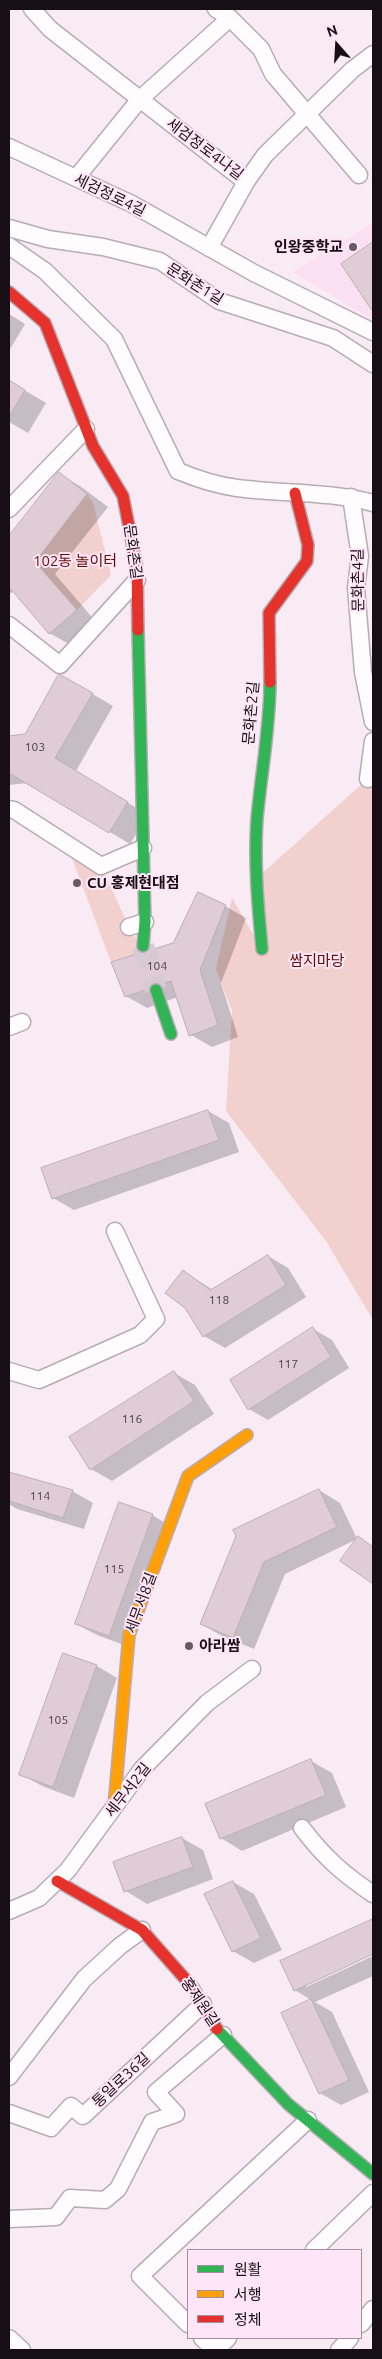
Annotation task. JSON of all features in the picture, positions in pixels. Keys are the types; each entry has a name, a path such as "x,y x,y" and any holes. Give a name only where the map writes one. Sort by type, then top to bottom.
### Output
{"street":[{"name":"세검정로4나길","path":"32,9 50,29 246,182 265,155 352,70 373,54"},
{"path":"216,9 230,18 261,49 273,74 359,175"},
{"path":"76,178 140,99 230,18"},
{"name":"세검정로4길","path":"9,147 132,204 254,273 373,332"},
{"path":"209,248 246,182"},
{"name":"문화촌1길","path":"9,228 48,240 103,247 160,261 219,301 333,338 373,364"},
{"path":"9,246 45,272 114,339 178,471 204,481 236,488 351,497 373,503"},
{"name":"문화촌길","path":"9,292 46,323 93,446 123,496 138,580 145,922 143,946"},
{"path":"9,509 86,429"},
{"name":"문화촌2길","path":"262,949 256,888 257,822 264,748 270,715 269,613 307,561 308,545 295,493"},
{"name":"문화촌4길","path":"351,497 360,556 356,588 370,686 373,722"},
{"path":"9,625 60,665 138,580"},
{"path":"368,779 373,741"},
{"path":"9,809 14,810 101,866 143,848"},
{"path":"129,927 145,922"},
{"path":"156,990 171,1034"},
{"path":"9,1371 39,1380 140,1335 156,1319 115,1231"},
{"name":"세무서8길","path":"114,1807 129,1635 188,1476 247,1435"},
{"name":"세무서2길","path":"9,1911 39,1898 68,1870 142,1769 207,1703 252,1669"},
{"path":"302,1828 321,1853 350,1878 373,1894"},
{"name":"홍제원길","path":"56,1881 142,1930 194,1989 223,2035 288,2104 373,2174"},
{"path":"9,2077 84,1979 120,1946 142,1930"},
{"name":"통일로36길","path":"9,2113 51,2128 71,2106 83,2116 203,2004"},
{"path":"9,2219 56,2217 70,2198 105,2200 118,2189 152,2122 176,2114 156,2092 223,2035"},
{"path":"187,2323 140,2276 308,2120"},
{"path":"315,2249 373,2193"},
{"path":"362,2323 373,2309"},
{"path":"9,2338 22,2350"},
{"path":"203,2339 216,2350 227,2339"},
{"path":"339,2350 349,2339"}],"shaded area":[{"name":"인왕중학교","path":"373,223 373,320 293,272"}],"green space":[{"name":"102동 놀이터","path":"87,494 93,503 111,575 77,610 35,562"},
{"name":"쌈지마당","path":"373,774 373,1320 326,1241 226,1111 232,1011 216,969 232,898 261,948 256,879"},
{"path":"70,853 101,866 129,927 144,952 111,962"}],"building":[{"path":"373,242 373,312 341,264"},
{"path":"9,380 25,390 9,417"},
{"path":"59,472 87,494 35,562 77,610 49,634 9,587 9,536"},
{"path":"59,674 93,693 55,758 128,802 109,833 9,773 9,736 25,734"},
{"path":"198,892 226,905 200,970 218,1025 189,1036 171,981 125,997 111,962 173,943"},
{"path":"208,1110 219,1140 52,1199 41,1168"},
{"path":"268,1255 286,1285 203,1337 185,1308 165,1293 183,1270 210,1290"},
{"path":"313,1327 331,1357 248,1410 230,1380"},
{"path":"174,1371 194,1401 90,1470 69,1437"},
{"path":"9,1472 73,1490 63,1518 9,1501"},
{"path":"319,1489 337,1527 264,1562 233,1638 200,1624 236,1536 233,1530"},
{"path":"119,1502 153,1514 109,1636 75,1624"},
{"path":"358,1536 373,1547 373,1584 340,1561"},
{"path":"63,1653 97,1665 53,1787 19,1775"},
{"path":"311,1759 326,1795 220,1839 205,1804"},
{"path":"182,1837 193,1867 124,1892 113,1862"},
{"path":"233,1881 261,1938 232,1952 204,1894"},
{"path":"373,1919 373,1954 294,1991 280,1961"},
{"path":"311,1999 349,2080 319,2094 281,2013"}],"tunnel":[{"path":"143,946 156,990"}],"traffic: fast":[{"path":"138,630 145,922 143,946"},
{"path":"262,949 257,884 256,835 269,716 270,682"},
{"path":"156,990 171,1034"},
{"path":"217,2029 288,2104 373,2174"}],"traffic: slow":[{"path":"114,1807 129,1635 188,1476 247,1435"}],"traffic: jam":[{"path":"9,292 45,323 93,446 123,496 137,568 138,630"},
{"path":"270,682 269,613 307,561 308,545 295,493"},
{"path":"57,1881 142,1930 194,1989 217,2029"}],"place":[{"name":"인왕중학교","path":"353,247"},
{"name":"CU 홍제현대점","path":"77,883"},
{"name":"아라쌈","path":"189,1646"}]}
